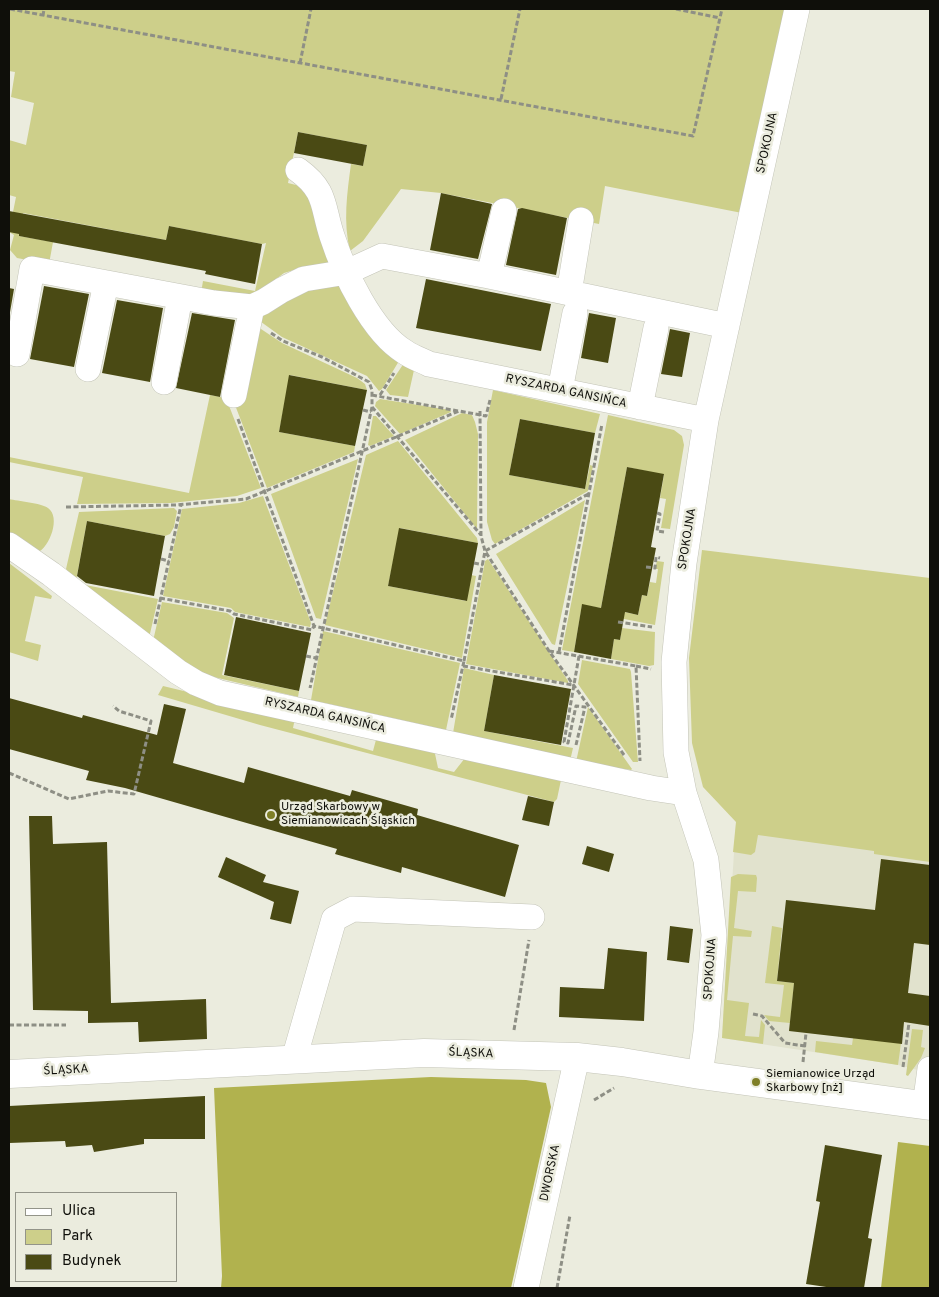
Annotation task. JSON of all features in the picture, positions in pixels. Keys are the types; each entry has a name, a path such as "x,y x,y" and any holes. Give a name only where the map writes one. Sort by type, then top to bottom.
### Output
{"main road":[{"name":"ŚLĄSKA","path":"9,1074 424,1053 577,1057 928,1106"}],"street":[{"name":"SPOKOJNA","path":"700,1075 706,1032 714,935 706,860 684,793 676,752 674,662 684,564 706,420 797,9"},
{"name":"RYSZARDA GANSIŃCA","path":"298,170 310,178 320,191 332,237 355,292 382,333 404,352 429,364 706,420"},
{"path":"489,276 504,211"},
{"path":"560,390 581,220"},
{"path":"234,394 250,312 263,302 304,279 347,272 382,256 489,276 572,303 727,326"},
{"path":"16,354 32,269 214,303 250,312"},
{"path":"88,369 106,283"},
{"path":"164,382 180,297"},
{"path":"640,407 656,328"},
{"name":"RYSZARDA GANSIŃCA","path":"9,545 178,672 196,683 220,693 643,786 684,793"},
{"path":"294,1059 334,919 346,911 353,909 532,917"},
{"name":"DWORSKA","path":"526,1288 577,1057"},
{"path":"928,1106 930,1069"}],"path":[{"path":"10,9 693,136 722,9"},
{"path":"43,16 44,9"},
{"path":"300,63 311,9"},
{"path":"501,99 520,9"},
{"path":"676,9 720,18"},
{"path":"250,312 283,341 322,357 369,382 372,390 372,409 309,692"},
{"path":"234,394 233,404 314,626"},
{"path":"372,395 480,413 486,416 490,397"},
{"path":"363,410 372,409"},
{"path":"372,409 482,536"},
{"path":"66,507 181,505 246,499 459,411"},
{"path":"450,724 485,551 482,536 480,413"},
{"path":"559,652 590,493 593,459 602,422"},
{"path":"485,551 590,493"},
{"path":"155,625 181,505"},
{"path":"657,513 660,514 657,531"},
{"path":"485,551 549,650 629,763"},
{"path":"646,567 655,568 656,557"},
{"path":"161,559 169,561"},
{"path":"474,563 483,565"},
{"path":"160,598 230,611 234,614 312,630 314,626"},
{"path":"618,622 658,628"},
{"path":"314,626 464,661"},
{"path":"549,650 636,666 640,769"},
{"path":"306,656 316,658"},
{"path":"574,753 584,707 576,706 568,742 564,742 578,656"},
{"path":"463,666 574,685"},
{"path":"9,773 69,799 108,791 134,794 151,721 120,711 113,706"},
{"path":"510,1055 532,917"},
{"path":"753,1014 762,1016 785,1043 805,1046"},
{"path":"902,1075 908,1023"},
{"path":"9,1025 66,1025"},
{"path":"803,1062 806,1033"},
{"path":"589,1103 616,1087"}],"shaded area":[{"path":"736,822 930,848 930,1073 898,1065 722,1038"},
{"path":"431,1077 526,1080 546,1083 551,1107 511,1288 221,1288 214,1088"},
{"path":"898,1142 930,1146 930,1288 881,1288"}],"green space":[{"path":"9,9 786,9 742,213 605,186 599,224 441,193 401,189 363,241 350,251 346,218 351,164 363,166 367,145 298,132 288,183 308,188 324,236 329,264 304,267 284,273 252,297 201,293 203,281 255,291 266,243 262,244 169,226 166,240 23,213 19,236 53,242 49,264 17,258 10,250 14,235 9,232 16,197 9,195 9,140 26,145 34,103 11,97 15,72 9,71"},
{"path":"339,284 399,361 379,391 367,376 282,337 257,319 291,292"},
{"path":"255,325 282,343 357,378 365,384 367,390 290,375 279,432 355,446 354,452 267,488 235,405"},
{"path":"404,363 414,370 408,397 390,395 386,390"},
{"path":"493,390 600,414 595,433 520,419 509,475 585,489 590,465 593,466 588,491 495,544 487,522 487,422"},
{"path":"210,395 226,398 261,488 237,496 171,503 77,504 83,477 9,462 9,457 189,493"},
{"path":"380,399 450,410 451,412 400,434 375,406 376,402"},
{"path":"462,413 472,415 478,434 477,529 405,440"},
{"path":"608,415 674,430 682,436 684,445 670,529 661,528 666,499 660,498 664,475 627,467 601,608 582,605 574,652 562,650"},
{"path":"373,416 376,416 394,436 370,446 368,445"},
{"path":"398,441 477,538 478,543 400,528 388,586 466,601 471,575 476,576 462,658 325,625 366,455"},
{"path":"358,459 321,619 316,618 271,494"},
{"path":"263,496 311,623 310,627 235,612 231,608 163,596 182,509 239,503"},
{"path":"9,499 40,505 52,512 54,525 50,538 42,550 37,553 9,534"},
{"path":"585,500 555,645 552,644 496,554"},
{"path":"174,508 177,511 174,527 170,534 165,536 87,521 76,581 71,578 66,569 79,512"},
{"path":"702,550 930,578 930,862 874,854 874,851 758,835 755,852 751,855 733,852 736,822 703,787 692,743 689,658"},
{"path":"488,559 568,683 466,664 485,561"},
{"path":"657,561 664,562 655,625 619,618 620,611 638,615 642,595 647,596 650,582 656,583 658,569 655,569"},
{"path":"9,563 52,596 51,599 35,596 25,641 41,645 38,661 9,652"},
{"path":"80,584 158,599 149,638"},
{"path":"162,602 227,613 234,618 222,675 299,691 298,697 201,674 153,641"},
{"path":"622,628 655,632 654,665 649,666 611,659 614,639 620,640"},
{"path":"323,631 460,663 446,730 311,700"},
{"path":"582,660 630,669 638,762 633,762 578,684"},
{"path":"464,668 494,675 484,731 573,748 570,761 453,733"},
{"path":"163,686 295,718 293,728 373,751 377,736 434,749 438,768 454,772 465,758 561,780 557,799 554,802 260,725 158,695"},
{"path":"588,707 632,769 631,770 576,762"},
{"path":"738,874 756,875 756,892 738,891 734,928 752,931 751,937 733,936 727,1000 749,1003 745,1036 759,1037 761,1020 765,1025 763,1044 722,1038 731,877"},
{"path":"772,926 782,928 777,981 794,983 790,1023 769,1021 764,1015 780,1017 784,985 765,983"},
{"path":"912,1029 923,1030 921,1047 925,1048 921,1058 908,1076 906,1075"},
{"path":"853,1038 901,1043 898,1065 815,1052 816,1041 852,1045"}],"building":[{"path":"298,132 367,145 363,166 294,153"},
{"path":"441,193 492,204 478,259 430,250"},
{"path":"522,208 567,218 556,275 506,265 518,209"},
{"path":"9,211 166,240 169,226 262,244 255,284 205,274 206,271 19,236 19,234 9,232"},
{"path":"426,279 551,304 541,351 416,328"},
{"path":"44,286 89,294 74,367 30,359"},
{"path":"9,288 14,289 9,318"},
{"path":"117,300 163,308 150,382 102,373"},
{"path":"192,313 235,320 220,397 176,388"},
{"path":"589,313 616,318 608,363 581,358"},
{"path":"670,329 690,333 682,377 661,374"},
{"path":"289,375 367,390 355,446 279,432"},
{"path":"520,419 595,433 585,489 509,475"},
{"path":"627,467 664,474 651,547 656,548 647,596 642,595 638,615 625,612 620,640 614,639 611,659 574,652 582,604 601,608"},
{"path":"87,521 165,536 154,596 86,583 77,576"},
{"path":"399,528 478,543 467,601 388,586"},
{"path":"236,617 311,633 299,691 224,675"},
{"path":"494,675 571,689 561,745 484,731"},
{"path":"9,698 82,718 83,715 157,735 164,704 186,709 173,763 244,783 248,767 350,796 352,790 418,809 417,815 519,845 505,897 402,867 401,873 335,854 337,849 125,788 86,780 89,771 9,749"},
{"path":"528,796 554,802 549,826 522,820"},
{"path":"29,816 52,816 53,844 107,842 111,1003 206,999 207,1039 139,1042 138,1022 88,1023 88,1011 33,1010"},
{"path":"587,846 614,854 609,872 582,864"},
{"path":"226,857 266,875 263,882 299,891 291,924 270,919 274,902 218,877"},
{"path":"881,859 930,865 930,945 914,943 908,993 930,996 930,1026 904,1022 902,1044 789,1031 794,983 777,981 786,900 875,910"},
{"path":"670,926 693,929 689,963 667,960"},
{"path":"608,948 647,952 644,1021 559,1017 560,987 604,989"},
{"path":"205,1096 205,1139 144,1139 144,1144 94,1152 92,1145 66,1147 65,1141 9,1143 9,1106"},
{"path":"825,1145 882,1155 868,1238 872,1239 864,1288 833,1288 806,1284 820,1202 816,1201"}],"place":[{"name":"Urząd Skarbowy w Siemianowicach Śląskich","path":"271,815"},
{"name":"Siemianowice Urząd Skarbowy [nż]","path":"756,1082"}]}
